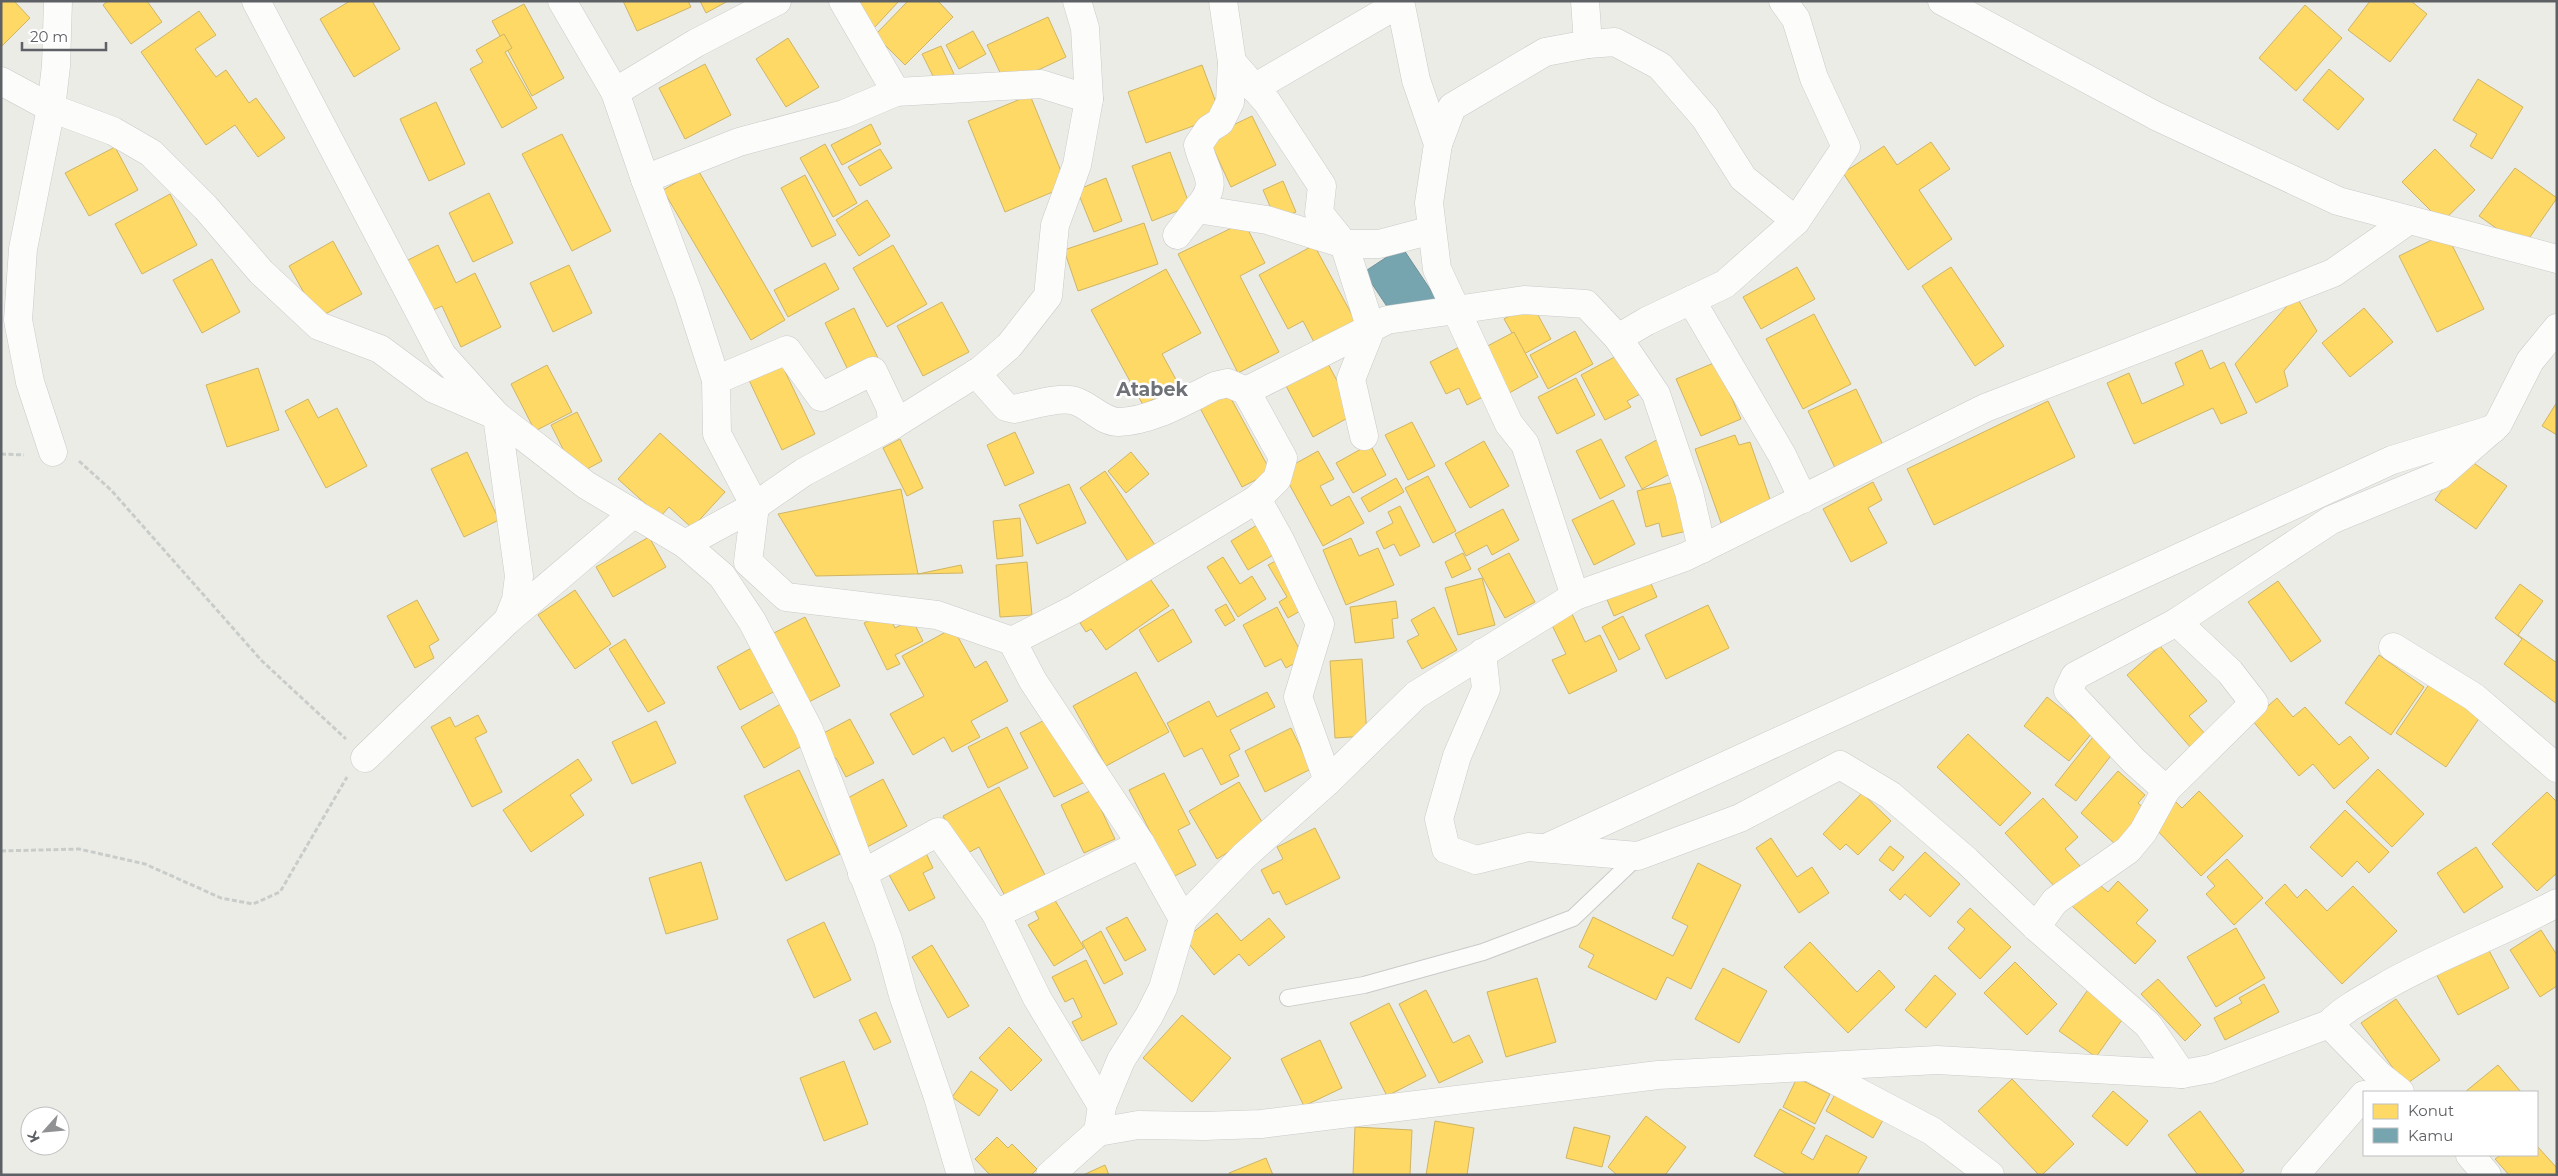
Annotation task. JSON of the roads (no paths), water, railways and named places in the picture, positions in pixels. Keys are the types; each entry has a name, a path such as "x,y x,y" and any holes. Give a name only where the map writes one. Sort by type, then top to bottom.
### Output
{"street":[{"path":"53,452 30,382 18,320 23,249 51,108 56,66 58,1"},
{"path":"562,1 615,92 645,179 688,293 716,380 717,434 755,506 748,562 786,597"},
{"path":"615,92 696,43 778,1"},
{"path":"843,1 896,92"},
{"path":"685,544 755,506 804,472 893,425 976,373 1009,346 1048,296 1055,225 1077,165 1089,99 1085,28 1077,1"},
{"path":"1177,235 1208,198 1211,178 1202,160 1198,145 1209,130 1220,122 1230,102 1232,62 1222,1"},
{"path":"1585,1 1588,44"},
{"path":"1618,338 1646,321 1725,284 1796,221 1846,147 1814,78 1796,19 1784,1"},
{"path":"1942,1 2156,116 2338,201 2557,259"},
{"path":"1254,88 1400,2 1416,80 1438,144"},
{"path":"260,3 442,355 497,416 586,486 685,544 722,576 752,621 809,730 888,940 902,995 938,1096 961,1175"},
{"path":"1575,596 1525,444 1510,424 1437,268 1429,203 1438,144 1452,107 1545,52 1588,44 1615,42 1660,66 1705,118 1743,178 1796,221"},
{"path":"1232,62 1267,102 1322,186 1319,213 1344,244 1371,328 1351,380 1364,436"},
{"path":"1,81 51,108 113,131 151,153 206,208 261,272 319,326 380,349 434,389 497,416"},
{"path":"645,179 739,142 844,114 896,92 1041,84 1089,99"},
{"path":"1197,210 1267,220 1344,244 1379,244 1432,230"},
{"path":"1050,1175 1100,1119 1121,1060 1149,1016 1162,988 1183,919 1244,856 1328,782 1416,695 1575,596 1686,558 1985,408 2333,273 2409,220"},
{"path":"1246,391 1387,320 1524,300 1586,304 1618,338 1656,394 1689,492 1702,549"},
{"path":"1691,300 1782,454 1803,499"},
{"path":"2166,790 2134,761 2068,691 2075,676 2177,622 2331,520 2440,475 2498,424 2530,361 2557,328"},
{"path":"716,380 787,350 822,397 873,371 890,407 893,425"},
{"path":"976,373 1006,407 1014,408 1073,400 1087,406 1102,418 1118,422 1144,418 1215,386 1228,383 1246,391 1283,458 1277,479 1257,499 1075,609 1012,641"},
{"path":"497,416 519,576 516,600 508,620"},
{"path":"1545,848 2392,460 2493,429"},
{"path":"1257,499 1280,540 1320,624 1298,697 1328,782"},
{"path":"365,758 508,620 634,514"},
{"path":"722,576 786,597 936,616 1012,641 1034,681 1141,844 1183,919"},
{"path":"2036,927 2055,901 2128,850 2143,832 2166,790 2254,703 2230,672 2177,622"},
{"path":"2393,647 2474,697 2557,768"},
{"path":"1482,653 1486,689 1458,756 1439,819 1446,849 1476,860 1528,847 1638,856 1740,818 1840,765 1890,795 1968,861 2036,927 2148,1025 2182,1074"},
{"path":"862,874 938,832 996,914 1100,1119"},
{"path":"996,914 1141,844"},
{"path":"1100,1119 1138,1125 1204,1126 1261,1124 1658,1075 1937,1060 2182,1074 2210,1069 2329,1024 2342,1010 2420,965 2518,924 2557,902"},
{"path":"2329,1024 2378,1089"},
{"path":"1810,1067 1932,1131 1990,1175"},
{"path":"2295,1175 2363,1105"},
{"path":"2471,1156 2487,1175"}],"lane":[{"path":"1288,998 1364,985 1483,952 1573,918 1638,856"}],"district":[{"name":"Atabek","path":"1152,389"}]}
